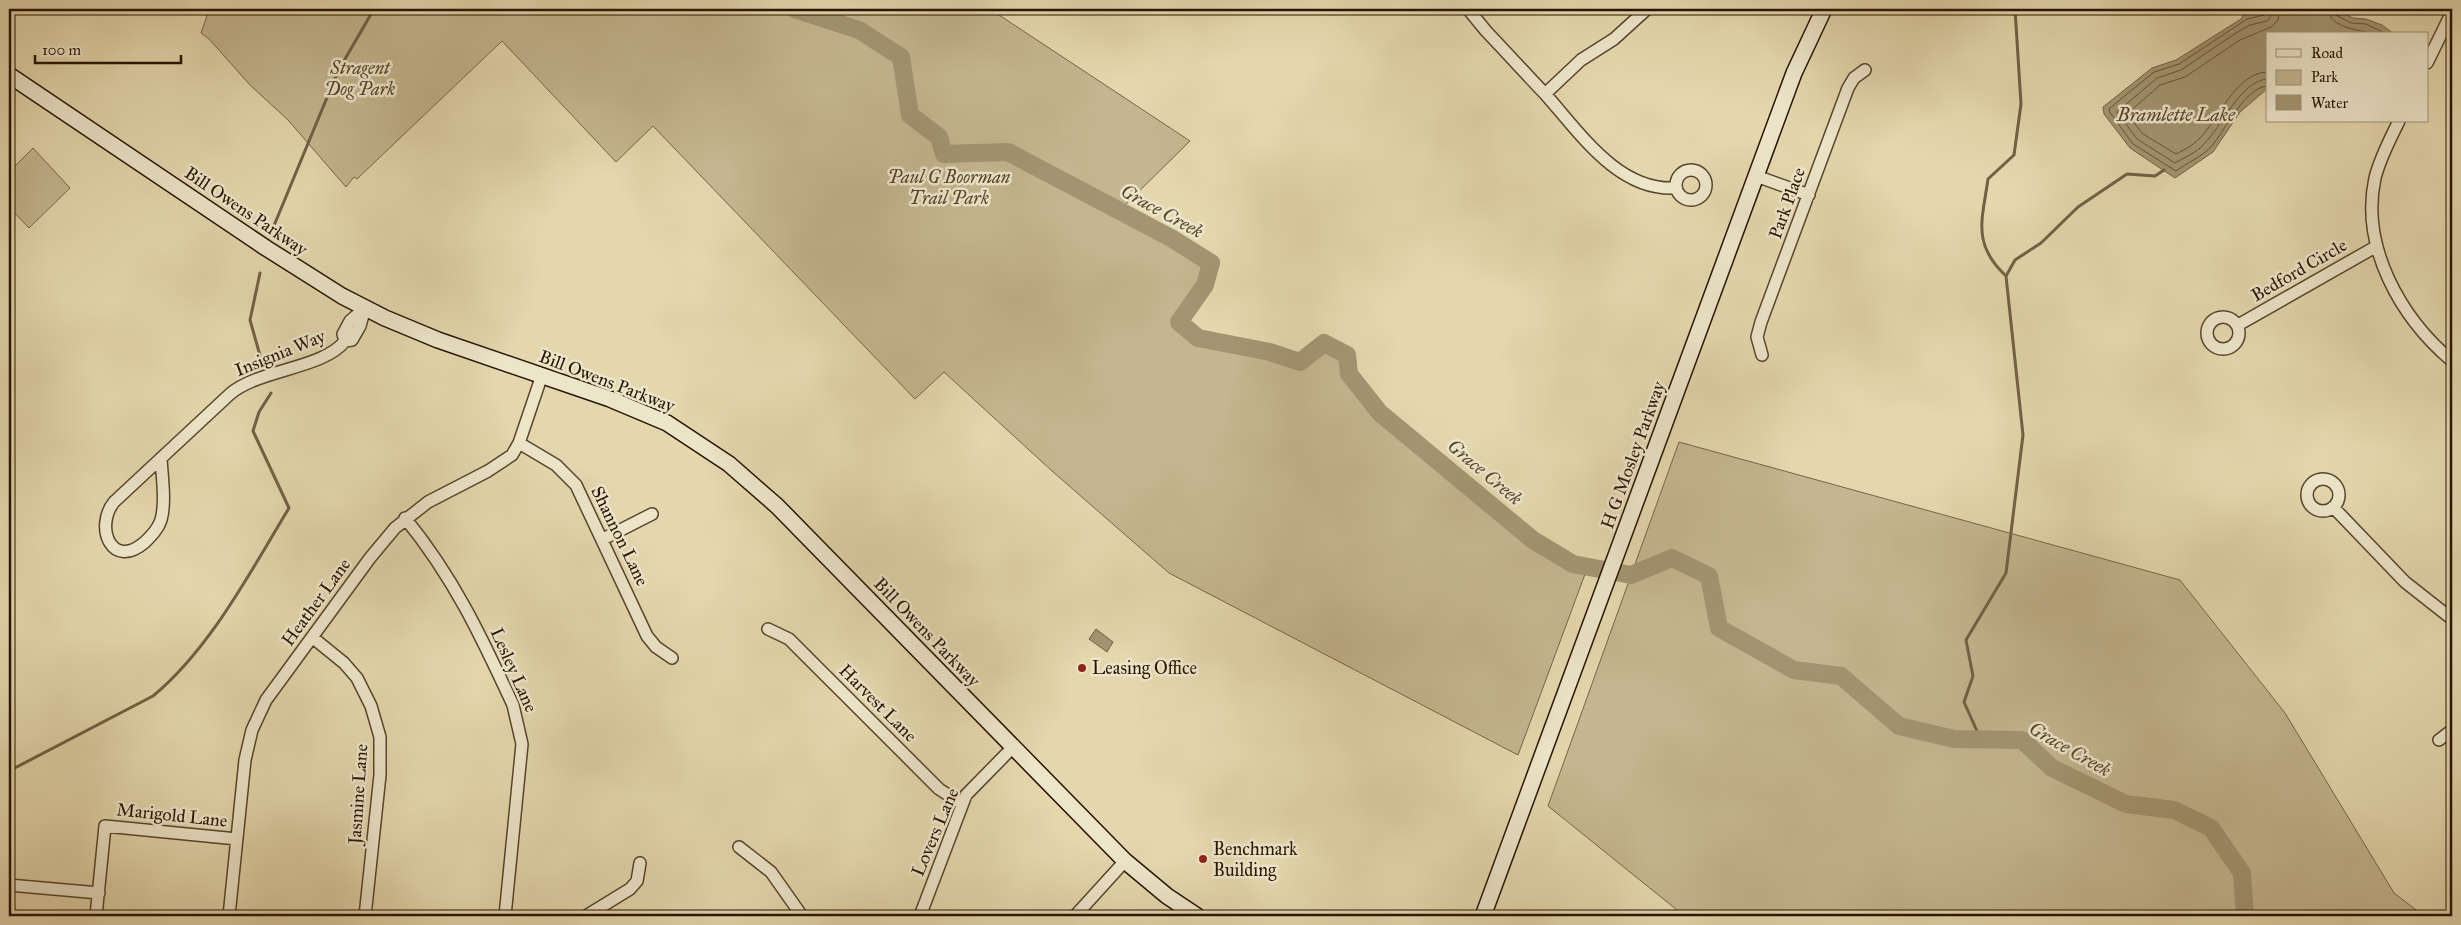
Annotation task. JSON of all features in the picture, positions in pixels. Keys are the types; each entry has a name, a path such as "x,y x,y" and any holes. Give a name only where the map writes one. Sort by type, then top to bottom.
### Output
{"main road":[{"name":"H G Mosley Parkway","path":"1483,916 1794,73 1824,9"},
{"name":"Bill Owens Parkway","path":"9,75 266,248 365,308 438,340 610,399 667,423 734,468 784,513 1125,861 1167,896 1197,916"}],"street":[{"path":"1468,9 1594,150 1618,169 1657,187 1675,188"},
{"path":"1545,94 1581,60 1614,39 1647,9"},
{"path":"2428,62 2452,12"},
{"name":"Park Place","path":"1762,355 1757,337 1759,328 1848,88 1854,78 1865,70"},
{"path":"2399,122 2381,159 2374,182 2373,213 2378,246 2385,268 2401,301 2423,332 2452,361"},
{"path":"1756,176 1809,195"},
{"name":"Bedford Circle","path":"2238,325 2378,246"},
{"name":"Insignia Way","path":"162,458 163,508 158,527 135,550 127,552 117,550 111,545 108,538 108,512 114,502 235,390 245,384 330,354 345,341 343,334 350,321 365,308"},
{"name":"Heather Lane","path":"229,916 244,760 252,730 266,700 370,558 405,518 428,502 500,465 512,454 519,443 542,375"},
{"name":"Shannon Lane","path":"519,443 548,459 571,479 651,642 661,652 672,658"},
{"path":"2333,507 2405,582 2452,619"},
{"path":"602,539 652,514"},
{"name":"Lesley Lane","path":"405,518 437,559 461,597 518,719 522,744 505,916"},
{"name":"Harvest Lane","path":"768,629 789,639 939,789 962,804"},
{"name":"Jasmine Lane","path":"312,638 344,663 356,678 371,706 380,737 380,775 366,916"},
{"path":"2439,740 2452,730"},
{"name":"Lovers Lane","path":"920,916 962,804 971,789 1013,747"},
{"name":"Marigold Lane","path":"96,916 105,826 237,839"},
{"path":"739,847 771,872 802,916"},
{"path":"1075,916 1125,861"},
{"path":"586,916 630,890 636,881 640,863"},
{"path":"9,885 99,893"}],"green space":[{"name":"Paul G Boorman Trail Park","path":"201,9 990,9 1190,141 1119,211 1171,238 1211,263 1205,285 1179,322 1198,338 1270,352 1300,362 1324,343 1347,355 1349,374 1380,413 1533,540 1573,564 1588,566 1518,755 1169,573 1052,471 944,372 915,399 653,126 616,162 502,41 357,179 354,177 346,187 288,120 250,85 209,39 201,33 207,16"},
{"path":"33,148 70,188 29,228 9,207 9,172"},
{"path":"1679,442 2180,580 2285,713 2394,893 2424,916 1691,916 1682,914 1548,806"}],"water":[{"name":"Bramlette Lake","path":"2266,9 2335,9 2353,18 2366,19 2382,25 2391,32 2266,32 2266,90 2240,112 2213,152 2175,178 2130,148 2104,114 2103,107 2152,68 2176,60 2241,19 2244,14 2256,13"},
{"path":"1096,629 1113,642 1107,652 1089,639"}],"waterway":[{"path":"273,228 338,71 374,9"},
{"name":"Grace Creek","path":"794,9 859,30 901,57 910,115 939,137 944,154 1008,152 1171,238 1211,263 1205,285 1179,322 1198,338 1270,352 1300,362 1324,343 1347,355 1349,374 1380,413 1533,540 1573,564 1631,575 1672,558 1709,576 1719,628 1794,670 1841,676 1899,726 1954,739 2022,740 2052,768 2126,804 2174,810 2211,828 2242,873 2245,916"},
{"path":"1981,740 1964,702 1973,676 1966,640 2006,573 2023,435 2006,276 1988,253 1982,231 1988,179 2014,155 2021,104 2015,9"},
{"path":"2006,276 2015,260 2041,243 2078,207 2127,174 2155,176 2164,170"},
{"path":"260,273 250,320 263,366"},
{"path":"9,771 153,696 193,656 228,608 289,508 253,431 259,412 271,393"}],"place":[{"name":"Leasing Office","path":"1082,668"},
{"name":"Benchmark Building","path":"1203,859"}],"park label":[{"name":"Stragent Dog Park","path":"360,78"}]}
